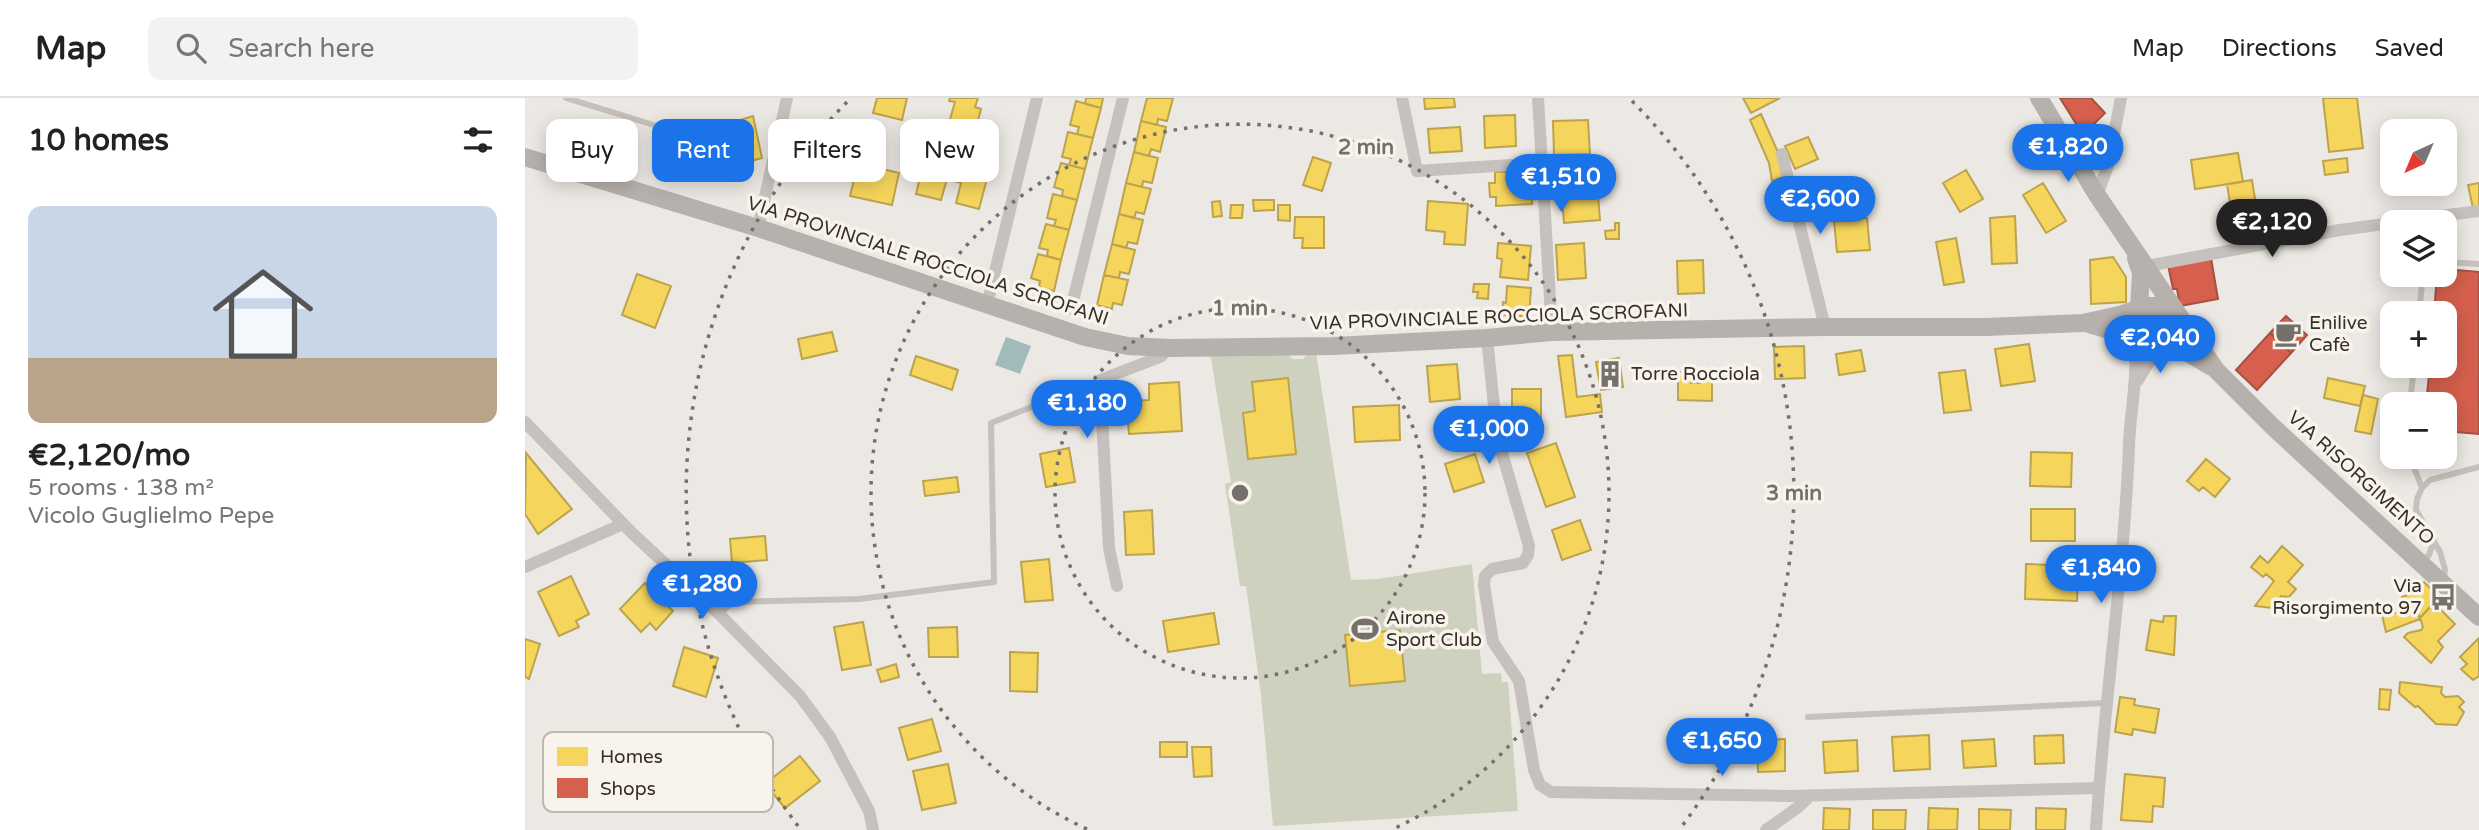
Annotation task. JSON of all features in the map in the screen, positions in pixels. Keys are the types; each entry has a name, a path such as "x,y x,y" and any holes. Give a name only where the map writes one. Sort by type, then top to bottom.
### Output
{"street":[{"path":"758,228 787,98"},
{"path":"987,305 1037,98"},
{"path":"1071,309 1123,98"},
{"path":"1402,98 1417,171 1541,163"},
{"path":"1538,98 1552,332"},
{"path":"2039,98 2097,195 2162,289 2171,315 2171,337 2159,349 2136,383"},
{"path":"2097,195 2108,166 2121,98"},
{"path":"1782,154 1825,327"},
{"name":"VIA PROVINCIALE ROCCIOLA SCROFANI","path":"525,157 758,228 1084,337 1128,346 1333,346 1552,332 1986,327 2083,323"},
{"path":"2457,214 2479,211"},
{"path":"2147,266 2380,224"},
{"path":"2096,830 2126,526 2130,413 2136,383 2133,343 2128,325 2137,310 2141,273 2133,248"},
{"path":"2083,323 2152,306 2171,315 2216,370"},
{"path":"2083,323 2120,333 2143,349 2176,349 2216,370"},
{"path":"1487,338 1497,436 1529,546 1523,563 1492,569 1485,576 1484,585 1493,642 1519,681 1534,770 1540,785 1551,792 1811,795 2099,788"},
{"path":"1117,586 1109,548 1100,380 1160,358 1170,348"},
{"name":"VIA RISORGIMENTO","path":"2216,370 2272,426 2479,617"},
{"path":"525,422 623,524 719,614 800,696 830,737 869,811 873,830"},
{"path":"525,567 623,524"},
{"path":"1766,830 1811,795"}],"lane":[{"path":"566,98 652,124"},
{"path":"593,98 596,107"},
{"path":"2457,263 2479,264"},
{"path":"719,614 733,602 859,599 994,582 991,423 1100,380"},
{"path":"2443,582 2445,569 2434,541 2416,510 2422,488 2430,480 2443,475 2479,467"},
{"path":"2415,469 2422,488"},
{"path":"2421,562 2429,555 2434,541"},
{"path":"1808,717 2108,703"}],"green space":[{"name":"Airone Sport Club","path":"1210,352 1287,352 1292,359 1303,359 1309,353 1316,352 1351,580 1378,579 1472,564 1482,674 1501,673 1502,682 1508,682 1518,811 1273,826 1261,695 1246,586 1240,586 1225,484 1231,482"}],"water":[{"path":"1006,337 1031,346 1020,374 995,365"}],"building: Homes":[{"path":"877,98 907,98 902,119 873,113"},
{"path":"950,98 978,98 975,107 981,109 978,119 950,119 955,102 949,101"},
{"path":"1086,98 1103,98 1101,108 1085,104"},
{"path":"1147,98 1173,98 1167,121 1158,119 1157,125 1141,121"},
{"path":"1424,98 1454,98 1455,107 1425,109"},
{"path":"1743,98 1780,98 1751,113"},
{"path":"2323,98 2357,98 2363,148 2329,152"},
{"path":"1076,101 1101,108 1093,138 1077,134 1079,127 1070,125"},
{"path":"1761,114 1786,177 1772,181 1769,163 1750,120"},
{"path":"1515,115 1516,146 1485,148 1484,116"},
{"path":"1588,120 1590,154 1554,155 1553,121"},
{"path":"754,121 762,158 754,160"},
{"path":"1141,121 1166,127 1160,152 1151,149 1149,156 1134,152"},
{"path":"2093,126 2106,148 2101,165 2083,135"},
{"path":"1460,127 1462,151 1430,153 1428,129"},
{"path":"1068,132 1093,138 1085,169 1069,165 1071,159 1062,157"},
{"path":"1808,137 1818,159 1795,169 1785,146"},
{"path":"1134,152 1158,158 1152,183 1143,181 1142,187 1126,183"},
{"path":"2238,153 2243,182 2195,189 2191,160"},
{"path":"1313,157 1331,163 1322,191 1303,185"},
{"path":"2347,158 2348,172 2325,175 2323,161"},
{"path":"1061,163 1085,169 1077,200 1062,196 1063,190 1054,187"},
{"path":"886,170 899,173 892,205 850,196 853,182 886,182"},
{"path":"1966,170 1983,199 1960,212 1943,183"},
{"path":"1533,171 1532,204 1496,206 1496,197 1490,197 1489,183 1495,183 1495,172"},
{"path":"2252,180 2257,212 2271,210 2273,223 2293,220 2295,232 2236,241 2227,184"},
{"path":"919,182 946,182 941,200 916,194"},
{"path":"958,182 986,182 979,209 956,203 961,183"},
{"path":"1126,183 1151,189 1144,214 1136,212 1134,218 1119,214"},
{"path":"2043,183 2066,221 2046,233 2023,195"},
{"path":"2479,183 2479,207 2473,208 2468,185"},
{"path":"1597,184 1600,220 1564,223 1561,186"},
{"path":"1053,194 1077,200 1069,230 1054,226 1056,220 1047,218"},
{"path":"1253,200 1274,200 1274,210 1254,211"},
{"path":"1220,201 1222,216 1213,217 1212,202"},
{"path":"1428,201 1468,204 1465,245 1444,244 1445,232 1426,230"},
{"path":"1231,205 1243,205 1242,218 1230,218"},
{"path":"1278,205 1290,205 1290,221 1278,220"},
{"path":"1119,214 1143,220 1137,244 1128,242 1126,248 1112,244"},
{"path":"2015,216 2017,263 1992,264 1990,218"},
{"path":"1295,217 1324,217 1324,248 1302,248 1303,238 1294,238"},
{"path":"1867,218 1870,250 1837,252 1834,221"},
{"path":"1615,223 1619,223 1619,239 1606,239 1605,231 1615,230"},
{"path":"1046,224 1069,230 1061,260 1047,256 1048,250 1039,248"},
{"path":"1956,238 1964,282 1944,285 1936,242"},
{"path":"1498,243 1531,246 1528,280 1500,277 1502,259 1497,258"},
{"path":"1584,243 1586,278 1558,280 1556,245"},
{"path":"1112,244 1135,250 1129,274 1120,272 1119,278 1104,275"},
{"path":"1038,254 1061,260 1054,291 1039,287 1040,281 1031,278"},
{"path":"2113,257 2126,277 2126,302 2091,304 2090,260"},
{"path":"1703,260 1704,293 1678,294 1677,261"},
{"path":"637,274 671,286 655,328 622,315"},
{"path":"1104,275 1128,280 1122,305 1113,303 1112,309 1097,305"},
{"path":"1474,284 1489,284 1488,299 1477,298 1478,292 1473,292"},
{"path":"1507,286 1531,288 1529,317 1502,315"},
{"path":"832,332 837,351 802,359 798,339"},
{"path":"2029,344 2035,381 2001,386 1995,349"},
{"path":"1804,346 1805,378 1775,379 1774,347"},
{"path":"1861,350 1865,371 1839,375 1836,354"},
{"path":"1572,355 1577,397 1600,394 1602,412 1566,417 1558,356"},
{"path":"916,356 958,370 952,390 910,375"},
{"name":"Torre Rocciola","path":"1619,358 1623,387 1601,390 1596,362"},
{"path":"1457,364 1460,399 1430,402 1427,366"},
{"path":"1965,370 1971,410 1944,413 1939,373"},
{"path":"1678,372 1691,372 1691,383 1701,383 1701,376 1712,376 1712,401 1678,400"},
{"path":"1288,378 1296,454 1248,459 1243,413 1255,411 1252,382"},
{"path":"2328,378 2365,386 2360,406 2324,398"},
{"path":"1179,382 1182,431 1129,434 1128,423 1108,424 1107,402 1149,400 1149,384"},
{"path":"1512,389 1541,389 1541,422 1512,422"},
{"path":"2363,395 2378,399 2371,434 2355,431"},
{"path":"1399,405 1400,440 1355,442 1353,407"},
{"path":"1556,443 1575,497 1546,507 1527,453"},
{"path":"1069,448 1075,482 1046,487 1040,454"},
{"path":"2031,452 2072,453 2071,487 2030,486"},
{"path":"526,453 572,509 538,534 525,514"},
{"path":"1475,454 1484,482 1454,492 1445,464"},
{"path":"2206,459 2230,479 2215,497 2203,487 2199,491 2187,481"},
{"path":"957,477 959,492 925,496 923,481"},
{"path":"2031,509 2075,509 2075,541 2031,541"},
{"path":"1152,510 1154,554 1126,555 1124,512"},
{"path":"1580,520 1591,550 1562,560 1552,530"},
{"path":"765,536 767,560 732,563 730,539"},
{"path":"2282,546 2303,565 2288,582 2296,589 2289,597 2281,596 2272,608 2255,606 2274,581 2266,574 2263,577 2251,567 2260,556 2268,563"},
{"path":"1049,559 1053,600 1025,602 1021,562"},
{"path":"2026,564 2078,566 2077,601 2025,599"},
{"path":"571,576 589,614 576,621 579,627 559,636 538,592"},
{"path":"2424,582 2439,597 2420,618 2415,606 2401,611 2402,597 2415,592"},
{"path":"645,583 673,611 656,630 650,623 641,632 620,609"},
{"path":"2434,603 2455,624 2438,641 2443,647 2431,663 2404,637 2408,633 2421,630 2423,627 2420,618"},
{"path":"2415,606 2420,619 2386,632 2381,611 2396,613"},
{"path":"1214,613 1219,644 1168,652 1163,621"},
{"path":"2164,616 2176,616 2174,655 2146,650 2151,620 2163,622"},
{"path":"863,622 871,665 842,670 834,627"},
{"path":"957,627 958,657 929,657 928,628"},
{"path":"1400,630 1405,681 1350,686 1345,635"},
{"path":"2479,638 2479,676 2473,680 2461,669 2467,664 2460,657"},
{"path":"525,639 540,644 529,679 525,677"},
{"path":"684,647 718,658 706,697 673,686"},
{"path":"1010,652 1038,653 1037,692 1010,691"},
{"path":"896,664 899,677 881,682 877,670"},
{"path":"2400,682 2442,687 2441,693 2445,697 2458,696 2464,702 2459,707 2464,712 2457,725 2436,724 2418,706 2415,707 2399,693"},
{"path":"2380,689 2391,690 2389,710 2379,709"},
{"path":"2120,697 2135,699 2134,705 2159,709 2155,733 2133,729 2132,735 2115,732"},
{"path":"932,719 941,751 908,760 899,728"},
{"path":"1929,735 1930,769 1894,771 1892,737"},
{"path":"2063,735 2064,763 2035,764 2034,736"},
{"path":"1785,739 1785,771 1758,772 1757,740"},
{"path":"1994,739 1996,766 1964,768 1962,741"},
{"path":"1857,740 1858,771 1825,773 1823,742"},
{"path":"1160,742 1187,742 1187,757 1160,757"},
{"path":"1192,747 1211,747 1212,776 1194,777"},
{"path":"800,756 820,781 785,808 773,794 773,778"},
{"path":"948,764 956,803 922,810 913,771"},
{"path":"2125,774 2165,778 2163,807 2153,806 2152,822 2121,820"},
{"path":"1824,808 1850,809 1849,830 1823,830"},
{"path":"1929,808 1958,809 1957,830 1928,830"},
{"path":"2036,808 2066,809 2065,830 2036,830"},
{"path":"1979,809 2011,810 2010,830 1979,830"},
{"path":"1873,810 1906,810 1905,830 1873,830"}],"building: Shops":[{"path":"2060,98 2091,98 2105,113 2083,135"},
{"path":"2211,258 2218,299 2180,306 2168,265"},
{"path":"2457,270 2479,272 2479,434 2457,432 2457,392 2427,392 2429,378 2457,378 2457,301 2435,301 2436,287 2457,287"},
{"name":"Enilive Cafè","path":"2286,316 2307,335 2291,353 2270,333"},
{"path":"2270,333 2291,353 2257,390 2236,370"}],"place":[{"name":"Enilive Cafè","path":"2288,334"},
{"name":"Torre Rocciola","path":"1610,374"},
{"name":"Via Risorgimento 97","path":"2443,597"},
{"name":"Airone Sport Club","path":"1365,629"}]}
